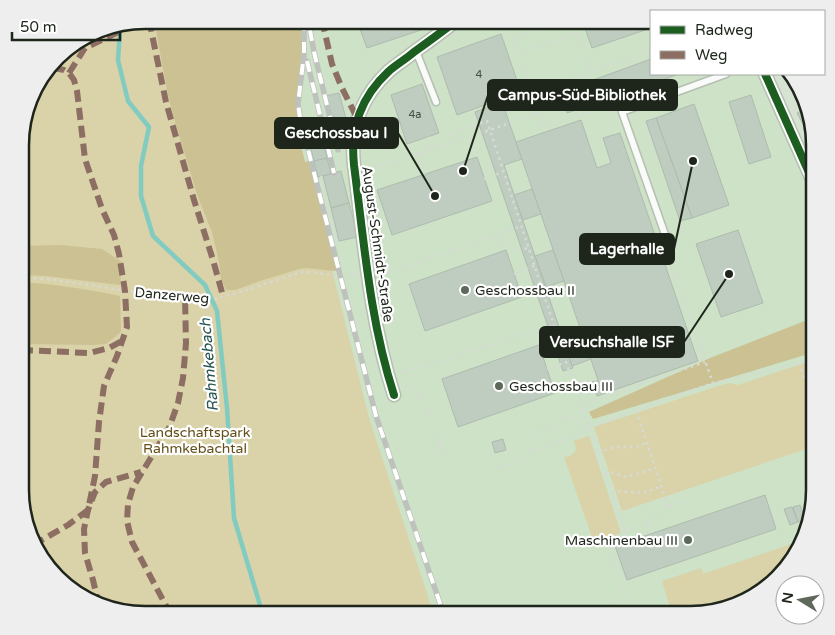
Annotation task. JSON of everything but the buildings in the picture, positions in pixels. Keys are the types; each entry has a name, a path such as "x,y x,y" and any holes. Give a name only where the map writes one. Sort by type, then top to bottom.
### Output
{"street":[{"name":"August-Schmidt-Straße","path":"394,395 392,376 373,308 369,279 353,151 357,118 367,97 390,70 445,29"},
{"path":"764,75 806,166"}],"lane":[{"path":"416,51 436,102"},
{"path":"668,243 622,112 723,75"}],"path":[{"path":"503,29 506,37"},
{"path":"511,29 542,128 623,100"},
{"path":"514,38 540,29"},
{"path":"575,29 591,73"},
{"path":"518,54 576,34"},
{"path":"532,95 650,50"},
{"path":"365,171 538,113"},
{"path":"443,146 454,132 487,121 626,537 608,544 629,606"},
{"path":"428,137 432,149"},
{"path":"417,154 424,174"},
{"path":"330,167 345,164"},
{"path":"484,178 503,172"},
{"path":"320,176 338,244"},
{"path":"369,279 521,226"},
{"path":"488,238 508,244 518,251 528,248"},
{"path":"514,274 534,266"},
{"path":"392,376 554,325"},
{"path":"703,346 705,362 713,384"},
{"path":"490,470 504,466 542,448 582,435 589,427 636,410 713,384 806,360"},
{"path":"547,369 566,362"},
{"path":"583,409 595,400 705,362"},
{"path":"799,363 806,381"},
{"path":"392,376 418,394 426,404 442,454"},
{"path":"572,380 596,381"},
{"path":"588,382 595,400"},
{"path":"636,410 668,506"},
{"path":"531,453 531,445 536,434 540,430 551,431 558,427 561,418 566,414 572,415 576,420 582,435"},
{"path":"598,452 615,447 635,447 647,443"},
{"path":"605,473 610,472 627,477 656,468"},
{"path":"612,493 643,493 662,486"},
{"path":"624,531 646,524 668,506 683,501"},
{"path":"646,524 649,534"},
{"path":"610,606 627,599"}],"shaded area":[{"path":"156,29 301,29 305,63 299,108 304,128 295,131 305,162 312,160 340,270 299,269 235,290 226,290 221,279 212,232 198,197 168,95"},
{"path":"277,29 650,29 650,75 757,75 795,159 806,154 806,498 800,528 787,555 778,567 749,591 713,604 698,606 417,606 272,59"},
{"path":"60,245 102,249 122,262 120,285 29,275 29,246"},
{"path":"29,283 70,287 120,296 121,332 106,344 29,344"},
{"path":"806,321 806,356 805,355 593,419 589,412 710,358"}],"green space":[{"name":"Landschaftspark Rahmkebachtal","path":"137,29 297,29 296,127 369,418 431,606 137,606 107,600 93,594 68,578 53,561 38,535 31,513 29,498 29,144 33,114 44,86 68,57 86,44 107,35"},
{"path":"806,362 806,449 622,511 594,427 718,386 730,383 738,385"},
{"path":"589,436 621,533 603,541 600,537 593,540 564,457 570,456 575,452 576,446 573,441"},
{"path":"793,543 778,567 749,591 713,604 670,606 662,581 701,568 703,574"}],"waterway":[{"name":"Rahmkebach","path":"120,32 118,60 128,101 149,127 141,166 141,196 153,236 205,285 217,311 227,408 234,518 260,606"}],"railway":[{"path":"304,29 304,54 298,104 300,118 376,416 441,606"},
{"path":"310,30 338,150"},
{"path":"307,61 334,173"}],"marked path":[{"path":"151,29 166,102 223,296"},
{"path":"324,29 332,64 357,118"},
{"path":"69,73 85,48 118,32"},
{"path":"40,541 68,525 88,510 95,476 104,386 127,327 125,291 119,254 114,235 102,209 85,159 77,91 74,80 69,73 57,69"},
{"path":"166,606 132,542 127,521 128,504 133,487 169,428 178,403 183,378 186,343 185,297"},
{"path":"29,350 89,353 109,348 122,341"},
{"path":"97,596 85,553 84,529 88,510 95,492 106,482 141,472"}],"cycle path":[{"path":"394,395 373,310 354,165 354,138 360,113 371,91 379,81 392,68 445,29"},
{"path":"765,75 806,166"}],"place":[{"name":"Lagerhalle","path":"693,161"},
{"name":"Campus-Süd-Bibliothek","path":"463,171"},
{"name":"Geschossbau I","path":"435,196"},
{"name":"Versuchshalle ISF","path":"729,274"},
{"name":"Geschossbau II","path":"465,290"},
{"name":"Geschossbau III","path":"499,386"},
{"name":"Maschinenbau III","path":"688,540"}]}
